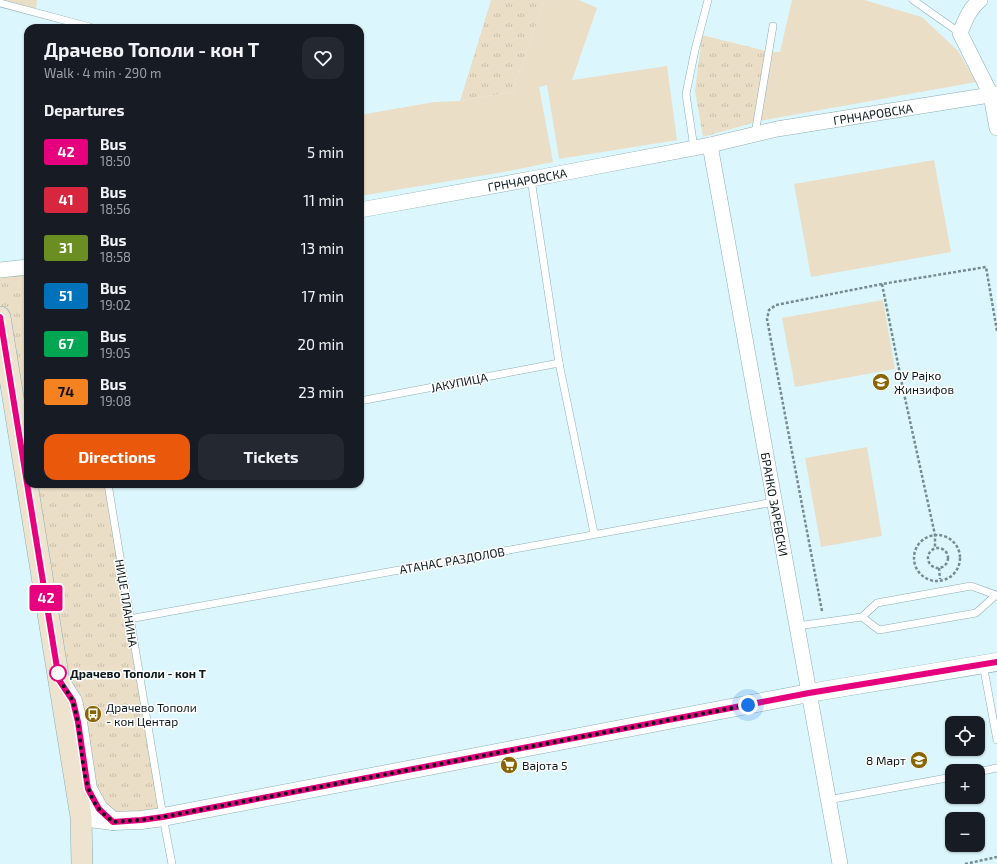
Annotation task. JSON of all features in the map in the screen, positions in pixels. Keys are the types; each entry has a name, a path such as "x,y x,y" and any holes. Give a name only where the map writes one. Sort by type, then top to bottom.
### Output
{"main road":[{"path":"0,317 24,465"},
{"path":"28,488 81,817 82,864"}],"street":[{"path":"980,0 967,16 960,33 994,95 997,128"},
{"name":"ГРНЧАРОВСКА","path":"364,209 710,145 776,129 994,95"},
{"name":"БРАНКО ЗАРЕВСКИ","path":"710,145 840,864"},
{"path":"0,270 24,267"},
{"path":"81,817 113,822 163,817 809,693 990,663"},
{"path":"59,680 73,701 78,722 88,789 99,809 113,822"}],"lane":[{"path":"694,148 686,94 708,0"},
{"path":"913,0 960,33"},
{"path":"0,3 79,24"},
{"path":"755,134 774,26"},
{"path":"531,179 559,363 594,533"},
{"name":"ЈАКУПИЦА","path":"364,400 559,363"},
{"name":"НИЏЕ ПЛАНИНА","path":"109,488 172,864"},
{"name":"АТАНАС РАЗДОЛОВ","path":"130,619 594,533 774,502"},
{"path":"796,626 862,617 877,603 971,586 996,595 976,613 879,630 862,617"},
{"path":"990,663 997,740"},
{"path":"985,771 997,768"},
{"path":"828,800 945,778"}],"path":[{"path":"824,623 767,319 769,310 776,305 882,284 986,267 997,331"},
{"path":"882,284 903,389 936,535 936,548"},
{"path":"936,535 943,536 950,540 959,552 958,567 947,578 940,580 926,578 920,574 914,560 914,553 922,540 936,535"},
{"path":"936,548 944,550 947,556 946,562 939,568 930,564 928,558 930,551 936,548"},
{"path":"939,568 940,580"},
{"path":"965,864 997,857"}],"green space":[{"path":"0,0 37,0 36,10"},
{"path":"491,0 545,0 512,92 460,101"},
{"path":"545,0 579,0 597,8 572,80 667,66 677,140 559,159 547,85 539,87 553,162 504,172 364,195 364,114 434,102 460,101 512,92"},
{"path":"792,0 864,0 922,17 958,51 976,82 759,121 770,52 780,52"},
{"path":"702,35 770,52 759,121 703,137 695,91"},
{"path":"934,160 951,252 811,277 794,184"},
{"path":"24,267 24,469 0,322 0,270"},
{"path":"883,300 895,369 795,387 782,318"},
{"path":"867,447 882,536 821,547 805,458"},
{"path":"27,488 109,488 163,817 81,817"}],"bus line":[{"name":"42","path":"0,317 24,461"},
{"name":"42","path":"28,488 59,680 73,701 78,722 88,789 99,809 113,822 163,817 809,693 997,662"}],"place":[{"name":"ОУ Рајко Жинзифов","path":"881,382"},
{"name":"Драчево Тополи - кон Т","path":"58,673"},
{"name":"Драчево Тополи - кон Центар","path":"93,714"},
{"name":"8 Март","path":"919,760"},
{"name":"Вајота 5","path":"509,765"}],"route":[{"path":"58,673 59,680 73,701 78,722 88,789 99,809 113,822 163,817 748,705"}]}
